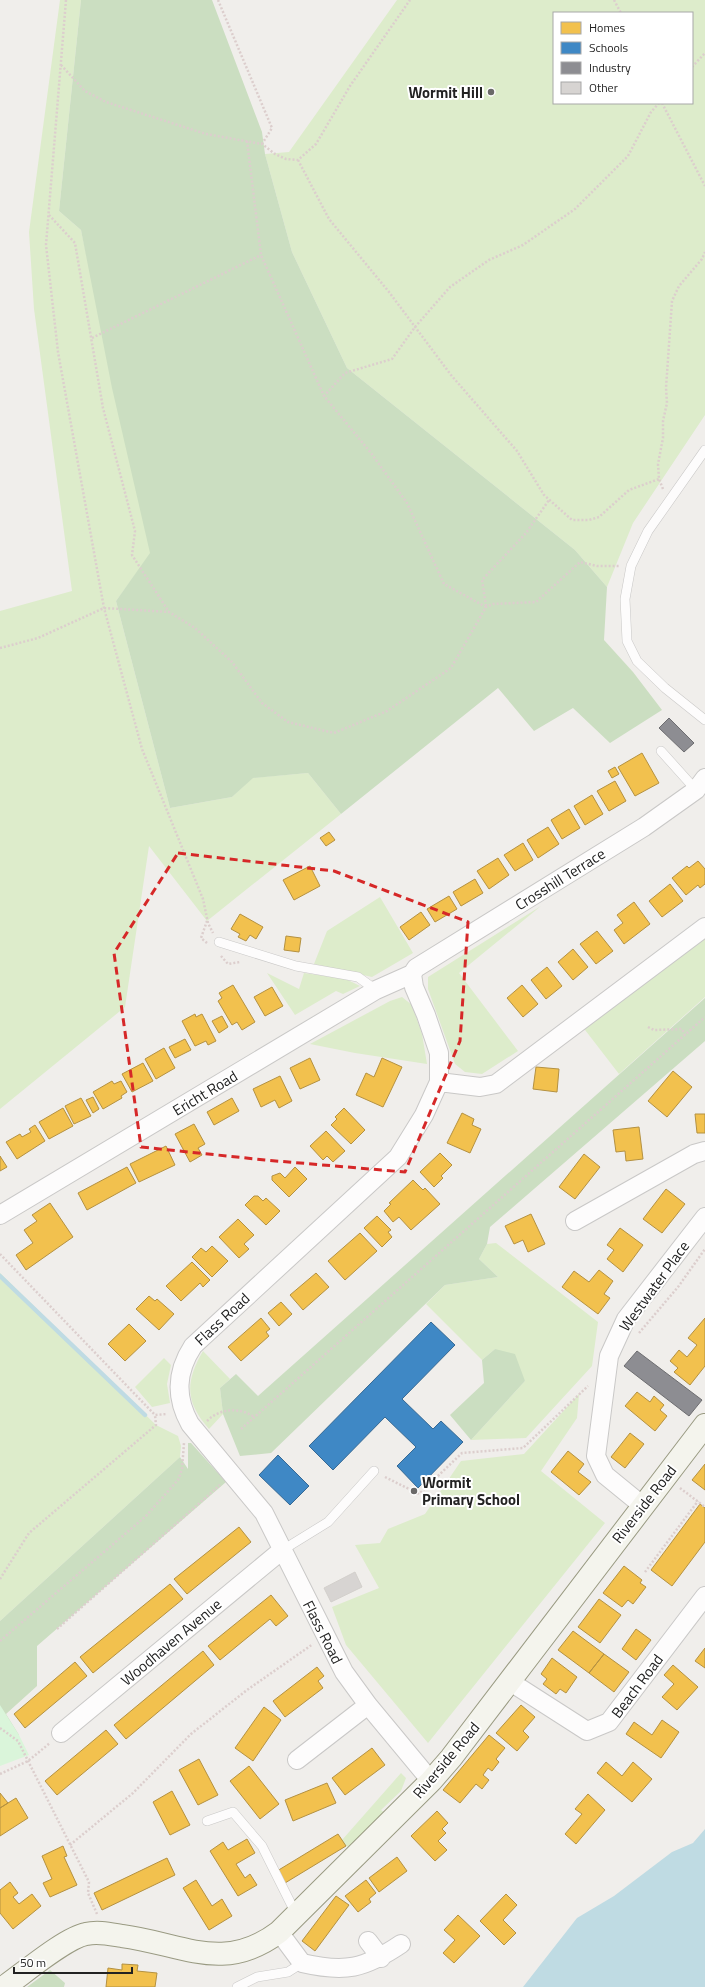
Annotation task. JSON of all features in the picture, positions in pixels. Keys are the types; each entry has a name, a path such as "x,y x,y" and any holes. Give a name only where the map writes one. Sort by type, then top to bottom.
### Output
{"main road":[{"name":"Riverside Road","path":"4,1987 73,1939 101,1927 131,1937 197,1953 219,1955 241,1952 268,1940 280,1932 431,1781 451,1758 705,1425"}],"street":[{"name":"Crosshill Terrace","path":"412,974 416,968 644,828 700,784"},
{"path":"439,1082 480,1087 496,1084 705,927"},
{"name":"Ericht Road","path":"0,1216 376,990 412,974"},
{"name":"Flass Road","path":"412,974 414,987 426,1015 439,1053 439,1082 424,1115 398,1156 193,1346 184,1361 178,1392 184,1412 197,1433 264,1513 281,1551 344,1672 368,1705 431,1781"},
{"path":"575,1221 694,1154 705,1151"},
{"name":"Westwater Place","path":"643,1506 605,1475 596,1456 609,1356 626,1319 705,1217"},
{"name":"Woodhaven Avenue","path":"61,1733 281,1551"},
{"name":"Beach Road","path":"509,1681 587,1731 609,1722 705,1596"},
{"path":"297,1760 368,1705"},
{"path":"280,1932 302,1963 328,1969 359,1966 381,1958 401,1944"},
{"path":"368,1941 381,1958"}],"lane":[{"path":"705,450 648,531 631,566 625,599 627,641 638,661 665,688 705,720"},
{"path":"661,751 700,784"},
{"path":"218,942 296,966 358,977 376,990"},
{"path":"281,1551 328,1522 374,1471"},
{"path":"207,1821 233,1812 262,1846 297,1916"},
{"path":"237,1987 257,1977 288,1972 302,1963"}],"path":[{"path":"66,0 46,245 58,352 104,608 142,749 203,899 208,924 218,942"},
{"path":"218,0 272,128 262,144"},
{"path":"61,64 85,91 106,102 206,134 262,144 274,154 286,159 298,160 316,144 350,86 410,0"},
{"path":"614,0 620,12"},
{"path":"693,66 705,53"},
{"path":"324,396 345,373 392,359 415,327 450,287 489,260 523,245 575,209 628,156 651,112 658,104"},
{"path":"663,104 705,186"},
{"path":"247,141 261,255 324,396 371,453 407,503 444,584 486,607"},
{"path":"298,160 328,219 389,292 450,375 517,451 548,500 572,520 589,520 599,517 629,490 659,479"},
{"path":"49,215 75,243 103,408 135,531 132,555 169,612 194,628 232,662 262,703 288,722 334,733 387,712 451,668 486,607 493,604 536,602 580,562 597,566 631,566"},
{"path":"669,502 659,479 658,464 663,438 663,422 668,403 666,388 672,301 679,286 702,259 705,252"},
{"path":"92,338 261,255"},
{"path":"486,607 482,580 526,533 548,500"},
{"path":"0,648 38,638 104,608 169,612"},
{"path":"241,1428 705,1017"},
{"path":"648,1027 654,1030 682,1029 685,1035"},
{"path":"614,1346 642,1331 678,1287 705,1250"},
{"path":"0,1254 155,1415 156,1425 29,1533 0,1579"},
{"path":"374,1471 419,1494 462,1453 523,1448 607,1367"},
{"path":"202,1426 212,1416 228,1410 246,1411 254,1417"},
{"path":"155,1415 184,1412"},
{"path":"0,1641 146,1516 178,1480 182,1469 184,1443 187,1438"},
{"path":"57,1629 232,1475"},
{"path":"666,1476 705,1507"},
{"path":"645,1572 698,1501"},
{"path":"70,1845 133,1793 191,1734 247,1690 325,1636"},
{"path":"0,1728 18,1741 89,1882 88,1893 101,1927"},
{"path":"0,1774 28,1761 61,1733"}],"highlighted area":[{"path":"178,853 334,871 468,922 460,1041 405,1172 265,1160 141,1147 114,953"}],"green space":[{"path":"60,0 81,0 59,211 81,230 151,553 116,601 170,808 232,797 252,778 308,773 341,814 207,921 149,846 125,1007 0,1109 0,611 72,591 34,309 29,232"},
{"path":"81,0 212,0 262,132 265,154 292,252 347,368 575,550 607,587 604,640 633,672 662,710 610,743 573,708 534,731 498,688 341,814 308,773 253,778 232,797 170,808 116,601 150,553 112,388 81,230 59,211"},
{"path":"397,0 705,0 705,415 633,523 607,587 575,550 347,368 292,252 265,154 289,152"},
{"path":"380,897 413,953 372,977 314,964 327,931"},
{"path":"541,906 459,973 518,1051 482,1074 465,1072 455,1064 428,989 428,977"},
{"path":"705,936 705,997 619,1074 582,1026"},
{"path":"267,973 299,989 304,973 346,979 360,986 343,994 336,991 295,1015"},
{"path":"402,997 412,1005 422,1034 427,1064 355,1053 310,1044 390,1001"},
{"path":"705,998 705,1041 490,1227 487,1244 479,1259 498,1277 445,1285 271,1453 240,1456 223,1414 220,1388 236,1374 258,1396"},
{"path":"496,1243 598,1322 592,1366 526,1438 471,1440 525,1381 495,1349 482,1360 426,1304 445,1285 498,1277 479,1259 487,1244"},
{"path":"0,1273 156,1425 178,1436 181,1446 180,1457 0,1621"},
{"path":"495,1349 515,1354 525,1381 471,1440 450,1415 484,1383 482,1360"},
{"path":"203,1351 230,1379 220,1388 223,1414 209,1429 195,1410 190,1392 193,1372"},
{"path":"164,1358 171,1365 167,1384 170,1403 152,1407 135,1387"},
{"path":"579,1394 577,1418 541,1471 605,1523 428,1743 346,1645 332,1607 379,1588 355,1545 380,1543 388,1529 425,1514 461,1461 524,1454"},
{"path":"188,1443 191,1443 226,1482 37,1646 37,1686 6,1714 19,1735 0,1754 0,1621 180,1457 188,1469"},
{"path":"0,1705 19,1735 29,1755 0,1766"},
{"path":"401,1773 406,1778 401,1791 381,1810 385,1813 350,1847 346,1846 342,1840"},
{"path":"50,1970 65,1983 64,1987 27,1987"}],"water":[{"path":"705,1829 705,1987 523,1987 577,1918 614,1896 672,1852 693,1843"}],"building: Homes":[{"path":"642,753 659,783 635,796 618,767"},
{"path":"615,767 619,774 612,778 608,771"},
{"path":"615,781 626,801 609,811 597,791"},
{"path":"592,795 603,814 585,825 574,806"},
{"path":"569,809 580,828 562,839 551,820"},
{"path":"548,827 559,844 538,858 527,840"},
{"path":"329,832 335,840 326,846 320,838"},
{"path":"523,843 533,860 515,871 504,855"},
{"path":"498,858 509,875 489,889 477,871"},
{"path":"698,861 705,869 705,884 700,888 698,885 686,895 672,878 687,866 689,868"},
{"path":"310,866 320,886 294,900 283,880"},
{"path":"475,879 483,893 461,906 453,892"},
{"path":"670,884 683,901 662,917 649,901"},
{"path":"449,896 457,909 435,922 427,909"},
{"path":"634,902 650,924 624,944 614,930 623,923 617,915"},
{"path":"421,912 430,925 409,940 400,927"},
{"path":"240,914 263,927 256,939 250,935 246,941 238,937 240,934 231,929"},
{"path":"597,931 613,951 596,964 580,944"},
{"path":"286,936 301,938 299,952 284,950"},
{"path":"573,949 588,967 573,980 558,962"},
{"path":"547,967 562,986 546,999 531,980"},
{"path":"233,985 255,1022 242,1030 237,1022 232,1025 218,1001 222,998 219,993"},
{"path":"522,985 538,1004 523,1017 507,998"},
{"path":"272,987 283,1006 265,1016 254,997"},
{"path":"195,1014 196,1017 202,1014 216,1041 208,1045 206,1041 195,1046 182,1021"},
{"path":"222,1016 228,1027 219,1033 212,1021"},
{"path":"185,1039 191,1050 175,1058 169,1047"},
{"path":"164,1048 175,1068 156,1079 145,1059"},
{"path":"310,1058 320,1080 300,1089 290,1068"},
{"path":"382,1058 402,1067 383,1107 356,1095 366,1073 374,1077"},
{"path":"143,1063 153,1081 132,1092 122,1074"},
{"path":"536,1067 559,1069 557,1092 533,1089"},
{"path":"673,1071 692,1087 667,1117 648,1101"},
{"path":"280,1076 292,1101 279,1108 275,1100 261,1107 253,1089"},
{"path":"112,1081 114,1084 121,1081 127,1092 121,1096 122,1098 103,1109 93,1092"},
{"path":"93,1097 99,1109 93,1113 86,1100"},
{"path":"81,1098 91,1116 74,1124 65,1106"},
{"path":"232,1098 239,1111 214,1125 207,1112"},
{"path":"63,1108 73,1126 49,1139 39,1122"},
{"path":"344,1108 365,1130 351,1144 331,1125 337,1119 335,1117"},
{"path":"462,1113 474,1119 472,1125 481,1129 470,1153 447,1143"},
{"path":"695,1114 705,1114 705,1133 697,1133"},
{"path":"194,1124 205,1144 198,1148 202,1155 190,1162 175,1134"},
{"path":"35,1125 45,1141 17,1159 6,1142 20,1134 22,1137 31,1132 29,1129"},
{"path":"639,1127 643,1159 626,1161 625,1151 616,1152 613,1130"},
{"path":"326,1131 345,1151 333,1162 327,1156 323,1160 310,1146"},
{"path":"166,1146 175,1165 139,1182 130,1164"},
{"path":"440,1153 452,1165 441,1176 443,1178 434,1187 420,1172"},
{"path":"584,1154 600,1167 575,1199 559,1187"},
{"path":"0,1156 7,1167 0,1171"},
{"path":"127,1167 136,1183 87,1210 78,1193"},
{"path":"295,1167 307,1179 289,1197 272,1180 272,1176 280,1173 285,1178"},
{"path":"413,1180 423,1190 425,1188 440,1204 411,1230 399,1217 393,1222 384,1211 391,1204 389,1203"},
{"path":"666,1189 685,1204 662,1233 643,1219"},
{"path":"254,1196 258,1196 263,1201 266,1198 280,1211 266,1225 245,1205"},
{"path":"50,1203 73,1237 26,1270 16,1255 33,1243 24,1230 37,1221 32,1215"},
{"path":"531,1214 545,1244 528,1252 523,1240 514,1244 505,1226"},
{"path":"377,1216 391,1230 388,1232 392,1237 382,1247 364,1228"},
{"path":"238,1219 254,1235 244,1244 249,1249 239,1258 219,1237"},
{"path":"620,1228 643,1245 623,1272 607,1259 614,1250 607,1245"},
{"path":"360,1233 377,1251 345,1280 328,1261"},
{"path":"212,1246 228,1261 212,1277 192,1257 201,1248 206,1252"},
{"path":"192,1262 210,1280 203,1287 200,1283 181,1301 166,1286"},
{"path":"599,1270 613,1281 604,1294 610,1298 598,1314 562,1287 574,1271 589,1282"},
{"path":"316,1273 329,1287 303,1310 290,1295"},
{"path":"149,1296 155,1301 157,1299 174,1314 159,1330 136,1309"},
{"path":"281,1302 292,1314 279,1326 268,1313"},
{"path":"261,1318 270,1329 266,1332 269,1336 241,1361 228,1347"},
{"path":"705,1318 705,1366 690,1385 674,1372 678,1368 670,1361 679,1350 687,1357 697,1345 688,1338"},
{"path":"129,1324 146,1341 125,1361 108,1344"},
{"path":"637,1392 650,1402 654,1396 664,1405 660,1410 667,1416 655,1431 625,1406"},
{"path":"630,1433 644,1444 625,1468 611,1457"},
{"path":"568,1451 584,1464 578,1472 591,1482 579,1495 551,1472"},
{"path":"705,1464 705,1490 692,1480"},
{"path":"700,1504 705,1508 705,1542 672,1586 651,1570"},
{"path":"239,1527 251,1542 187,1594 174,1579"},
{"path":"624,1566 642,1580 640,1583 646,1587 633,1604 628,1600 622,1607 603,1593"},
{"path":"170,1584 183,1599 93,1673 80,1657"},
{"path":"271,1595 288,1616 276,1626 270,1619 220,1660 208,1646"},
{"path":"599,1599 621,1615 600,1643 578,1627"},
{"path":"636,1629 651,1640 636,1660 622,1649"},
{"path":"573,1631 604,1654 589,1673 558,1650"},
{"path":"705,1648 705,1668 695,1661"},
{"path":"203,1651 214,1665 126,1739 114,1725"},
{"path":"604,1654 629,1672 614,1692 589,1673"},
{"path":"552,1658 577,1677 566,1693 560,1689 556,1694 543,1684 547,1679 541,1674"},
{"path":"75,1662 87,1676 25,1728 14,1714"},
{"path":"673,1665 698,1687 677,1710 662,1697 674,1684 664,1675"},
{"path":"317,1667 324,1676 318,1681 323,1688 285,1717 273,1701"},
{"path":"521,1705 535,1717 523,1731 529,1737 517,1751 496,1733"},
{"path":"264,1707 281,1720 253,1761 235,1748"},
{"path":"662,1720 679,1732 661,1758 626,1734 634,1722 652,1735"},
{"path":"106,1730 118,1744 57,1795 45,1781"},
{"path":"489,1735 505,1748 496,1759 499,1762 492,1771 488,1768 483,1775 489,1780 482,1789 476,1784 460,1803 443,1790"},
{"path":"372,1748 385,1765 345,1795 332,1778"},
{"path":"199,1759 218,1795 198,1805 179,1770"},
{"path":"606,1762 622,1776 633,1762 652,1779 632,1802 597,1773"},
{"path":"249,1766 279,1804 260,1819 230,1781"},
{"path":"327,1783 336,1803 293,1821 285,1800"},
{"path":"172,1791 190,1825 170,1835 153,1802"},
{"path":"0,1793 8,1803 0,1808"},
{"path":"588,1794 605,1810 576,1844 565,1834 582,1814 575,1809"},
{"path":"16,1798 28,1818 0,1836 0,1808"},
{"path":"437,1811 448,1823 442,1829 446,1833 438,1841 447,1850 435,1861 411,1836"},
{"path":"338,1834 346,1846 285,1883 277,1871"},
{"path":"247,1839 255,1853 236,1864 245,1878 250,1874 257,1885 238,1896 210,1851 223,1842 228,1850"},
{"path":"63,1846 67,1856 64,1857 77,1885 50,1897 43,1883 52,1879 42,1856"},
{"path":"397,1857 407,1871 379,1892 369,1878"},
{"path":"167,1858 175,1875 102,1910 94,1893"},
{"path":"196,1880 212,1906 222,1899 232,1916 209,1930 183,1888"},
{"path":"366,1880 376,1893 369,1899 371,1902 358,1912 345,1896"},
{"path":"10,1882 18,1893 13,1897 19,1904 32,1894 41,1906 13,1929 0,1913 0,1890"},
{"path":"506,1894 517,1905 503,1920 516,1933 504,1945 480,1921"},
{"path":"336,1896 349,1905 315,1951 302,1941"},
{"path":"458,1915 480,1936 454,1963 443,1953 455,1940 444,1930"},
{"path":"122,1964 138,1965 137,1971 157,1973 155,1987 106,1987 108,1968 122,1970"}],"building: Schools":[{"path":"431,1322 455,1345 402,1399 433,1429 441,1421 463,1442 418,1488 397,1466 416,1447 385,1417 333,1470 309,1446"},
{"path":"278,1455 309,1486 290,1505 259,1475"}],"building: Industry":[{"path":"669,718 694,743 684,752 659,728"},
{"path":"637,1351 702,1400 689,1416 624,1366"}],"building: Other":[{"path":"355,1572 362,1587 331,1602 324,1588"}],"waterway":[{"path":"0,1276 145,1415"}],"place":[{"name":"Wormit Hill","path":"491,92"},
{"name":"Wormit Primary School","path":"414,1491"}]}
